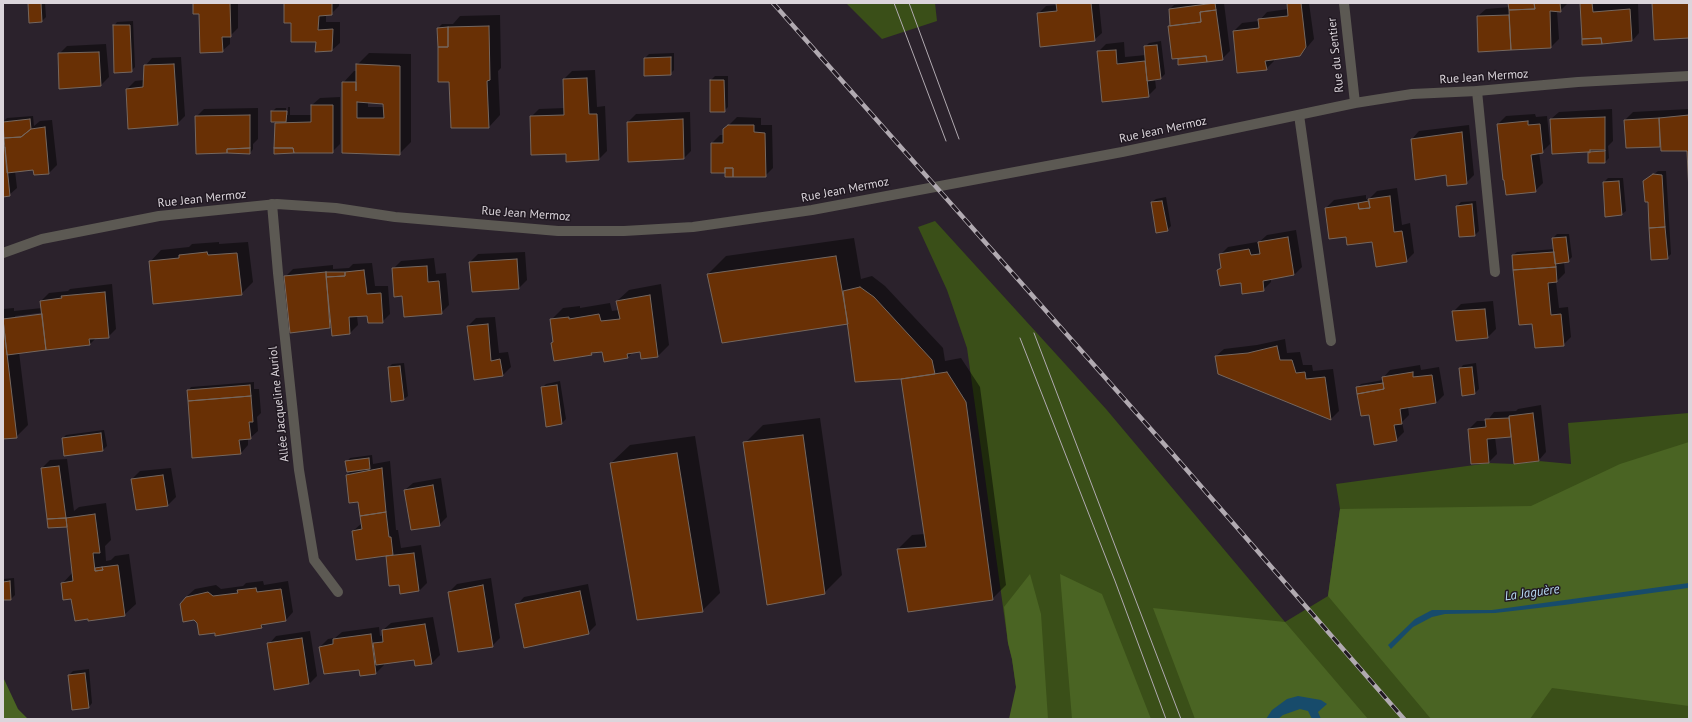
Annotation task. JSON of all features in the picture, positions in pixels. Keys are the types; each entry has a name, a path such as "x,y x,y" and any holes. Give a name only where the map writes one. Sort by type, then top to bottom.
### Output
{"street":[{"name":"Rue du Sentier","path":"1344,3 1355,103"},
{"name":"Rue Jean Mermoz","path":"3,253 42,239 159,216 272,204 336,208 394,217 558,230 624,231 693,227 812,210 1122,152 1355,103 1412,94 1477,91 1578,82 1689,76"},
{"path":"1477,91 1495,272"},
{"path":"1299,115 1331,341"},
{"name":"Allée Jacqueline Auriol","path":"272,204 299,470 314,560 338,592"}],"green space":[{"path":"846,3 935,3 937,21 882,39"},
{"path":"935,221 1106,409 1285,622 1328,596 1340,509 1336,484 1489,463 1514,464 1539,461 1571,464 1568,423 1689,413 1689,719 1016,719 1016,687 1008,643 967,348 947,290 918,227"},
{"path":"1689,442 1689,706 1552,688 1530,719 1431,719 1328,596 1340,509 1531,506 1620,464"},
{"path":"1030,574 1041,614 1048,719 1009,719 1016,687 1008,643 1004,607"},
{"path":"1060,574 1102,594 1151,719 1072,719"},
{"path":"1153,608 1285,622 1368,719 1195,719"},
{"path":"3,677 18,709 28,719 3,719"}],"water":[{"path":"1689,583 1688,588 1564,605 1495,613 1445,614 1432,617 1413,627 1391,649 1388,645 1415,619 1432,610 1492,610"},
{"path":"1298,696 1321,700 1327,704 1318,712 1321,719 1312,719 1308,711 1300,709 1283,715 1278,719 1266,719 1272,710 1287,699"}],"building":[{"path":"28,3 41,3 42,22 29,23"},
{"path":"193,3 230,3 231,37 222,37 223,52 200,53 199,14 193,14"},
{"path":"284,3 332,3 332,15 319,16 318,30 333,29 332,51 315,52 316,42 291,42 291,23 284,23"},
{"path":"1056,3 1091,3 1095,41 1040,47 1037,13 1057,11"},
{"path":"1215,3 1216,10 1200,12 1201,22 1170,26 1169,9"},
{"path":"1287,3 1301,3 1306,47 1300,56 1265,61 1267,70 1237,73 1233,31 1259,28 1258,19 1288,16"},
{"path":"1508,3 1534,3 1535,9 1509,10"},
{"path":"1534,3 1560,3 1561,12 1550,11 1551,48 1511,50 1509,10 1535,9"},
{"path":"1580,3 1592,3 1593,12 1630,9 1632,41 1602,44 1601,38 1582,39"},
{"path":"1652,3 1689,3 1689,38 1654,40"},
{"path":"1216,10 1223,60 1207,62 1206,56 1172,59 1168,26 1201,22 1200,12"},
{"path":"1509,15 1511,50 1478,52 1477,16"},
{"path":"113,25 130,25 132,72 114,73"},
{"path":"489,26 490,80 487,81 489,128 451,128 449,82 438,82 438,47 448,47 448,27"},
{"path":"448,27 448,47 438,47 437,28"},
{"path":"1601,38 1602,44 1582,45 1582,39"},
{"path":"1157,45 1161,79 1147,81 1144,46"},
{"path":"1116,50 1117,64 1145,61 1149,97 1102,102 1097,51"},
{"path":"99,52 101,86 59,89 58,53"},
{"path":"1206,56 1207,62 1178,65 1178,59"},
{"path":"671,57 671,75 644,76 644,58"},
{"path":"174,64 178,125 128,129 126,89 143,87 144,65"},
{"path":"356,64 400,66 400,155 342,153 342,82 356,82","holes":["357,102 383,104 384,118 357,118"]},
{"path":"587,78 589,114 597,114 599,160 566,162 566,154 531,155 530,116 564,115 563,79"},
{"path":"710,80 724,80 725,112 710,112"},
{"path":"311,105 333,105 333,153 294,153 293,148 274,148 275,123 311,122"},
{"path":"271,111 287,111 286,122 271,122"},
{"path":"250,115 250,148 227,149 227,153 196,154 195,116"},
{"path":"1689,115 1689,193 1687,151 1661,151 1659,118"},
{"path":"1605,117 1605,151 1552,154 1550,119"},
{"path":"1659,118 1660,147 1626,148 1624,120"},
{"path":"30,119 31,129 21,137 4,138 3,122"},
{"path":"683,119 684,159 628,162 627,122"},
{"path":"1528,121 1528,125 1540,124 1543,153 1531,155 1536,192 1506,195 1497,124"},
{"path":"728,125 754,125 754,132 765,133 766,177 733,177 733,168 725,168 725,173 711,173 711,143 723,143 723,129"},
{"path":"45,127 49,174 34,175 33,170 7,173 4,138 21,137 31,129"},
{"path":"1462,132 1467,184 1447,186 1446,175 1415,180 1411,139"},
{"path":"3,147 5,147 10,196 3,197"},
{"path":"250,148 250,154 227,153 227,149"},
{"path":"274,148 293,148 294,153 274,154"},
{"path":"1590,150 1605,150 1605,163 1588,163 1588,152 1590,153"},
{"path":"725,168 733,168 733,177 725,177"},
{"path":"1653,174 1662,175 1665,227 1649,228 1648,202 1645,202 1643,181"},
{"path":"1619,181 1622,215 1605,217 1603,182"},
{"path":"1390,196 1394,232 1402,231 1407,262 1376,267 1372,242 1347,245 1346,237 1329,239 1325,208 1358,203 1359,209 1370,208 1368,199"},
{"path":"1162,201 1168,231 1156,233 1151,202"},
{"path":"1369,201 1370,208 1359,209 1358,203"},
{"path":"1472,204 1475,236 1459,237 1456,206"},
{"path":"1665,227 1668,259 1651,260 1649,228"},
{"path":"1288,237 1294,275 1263,281 1264,291 1242,294 1241,283 1220,286 1217,270 1221,268 1219,254 1249,249 1251,255 1260,254 1258,242"},
{"path":"1566,237 1569,262 1555,264 1552,238"},
{"path":"207,252 208,255 237,253 242,295 153,304 149,261 179,258 179,255"},
{"path":"1554,252 1556,267 1513,270 1512,255"},
{"path":"836,256 848,324 722,343 707,274"},
{"path":"517,259 519,289 472,292 469,262"},
{"path":"427,266 428,282 439,281 442,314 404,317 402,296 394,297 392,268"},
{"path":"1556,267 1557,282 1548,283 1551,315 1561,314 1564,346 1535,348 1532,324 1519,325 1513,270"},
{"path":"364,270 367,294 381,293 383,323 368,323 367,316 349,317 350,334 332,336 326,277 345,276 345,272"},
{"path":"326,272 345,272 345,276 326,277"},
{"path":"326,272 330,328 290,333 284,276"},
{"path":"860,287 874,297 932,360 935,374 901,379 855,382 843,291"},
{"path":"105,292 109,338 89,339 90,345 46,350 40,301 62,298 61,296"},
{"path":"650,295 658,357 641,359 640,352 627,354 628,358 604,362 602,352 554,361 551,343 553,342 550,319 569,317 569,319 599,314 601,321 620,319 616,301"},
{"path":"1485,309 1488,338 1456,341 1452,311"},
{"path":"42,314 46,350 7,355 3,319"},
{"path":"3,320 17,438 3,439"},
{"path":"488,324 491,361 500,359 503,376 474,380 467,326"},
{"path":"1277,346 1280,360 1292,360 1296,373 1305,372 1306,379 1325,377 1331,420 1218,374 1215,356 1248,353"},
{"path":"400,366 404,400 391,402 388,367"},
{"path":"1472,367 1475,394 1462,396 1459,368"},
{"path":"947,372 966,402 993,600 908,612 897,549 926,547 901,379"},
{"path":"1413,372 1413,377 1432,375 1436,403 1400,409 1402,424 1394,425 1397,441 1374,445 1369,415 1361,416 1357,394 1384,389 1382,377"},
{"path":"1383,383 1384,389 1357,394 1356,387"},
{"path":"250,385 251,396 188,401 187,390"},
{"path":"557,385 562,424 546,427 541,387"},
{"path":"251,396 253,422 249,422 251,439 239,440 241,454 192,458 188,401"},
{"path":"1533,413 1539,461 1514,464 1509,416"},
{"path":"1509,418 1511,437 1487,439 1489,463 1471,464 1468,429 1486,427 1485,419"},
{"path":"101,433 103,451 64,456 62,438"},
{"path":"803,435 825,594 767,605 743,442"},
{"path":"677,453 703,612 637,620 610,463"},
{"path":"369,458 370,469 347,472 345,461"},
{"path":"59,466 66,518 47,519 41,468"},
{"path":"382,468 386,512 360,516 358,502 349,503 346,475"},
{"path":"163,475 168,506 136,510 131,479"},
{"path":"433,485 440,526 411,530 404,490"},
{"path":"386,512 393,555 356,560 352,531 362,529 360,516"},
{"path":"95,514 100,553 93,553 95,571 103,570 102,567 118,565 125,616 88,621 88,619 75,621 71,599 63,600 61,583 73,581 66,518"},
{"path":"66,518 67,527 48,528 47,519"},
{"path":"414,553 419,591 400,594 399,585 389,586 386,556"},
{"path":"102,567 103,570 95,571 95,568"},
{"path":"10,581 11,600 3,600 3,582"},
{"path":"483,585 493,647 458,652 448,592"},
{"path":"256,588 257,592 281,589 286,621 261,625 262,628 215,636 215,633 199,635 197,623 194,620 183,622 180,604 186,597 208,592 213,596 238,593 237,590"},
{"path":"580,591 589,634 524,648 515,604"},
{"path":"425,624 432,664 415,666 414,660 376,665 373,643 383,642 382,630"},
{"path":"371,634 376,674 360,676 359,670 324,674 319,647 333,644 333,639"},
{"path":"302,638 309,684 274,690 267,643"},
{"path":"85,673 89,708 72,710 68,675"}],"tram line":[{"path":"894,3 946,141"},
{"path":"909,3 959,139"},
{"path":"1034,333 1181,719"},
{"path":"1020,338 1115,581 1166,719"}],"railway":[{"path":"773,3 1172,453 1404,719"}],"water label":[{"name":"La Jaguère","path":"1532,593"}]}
